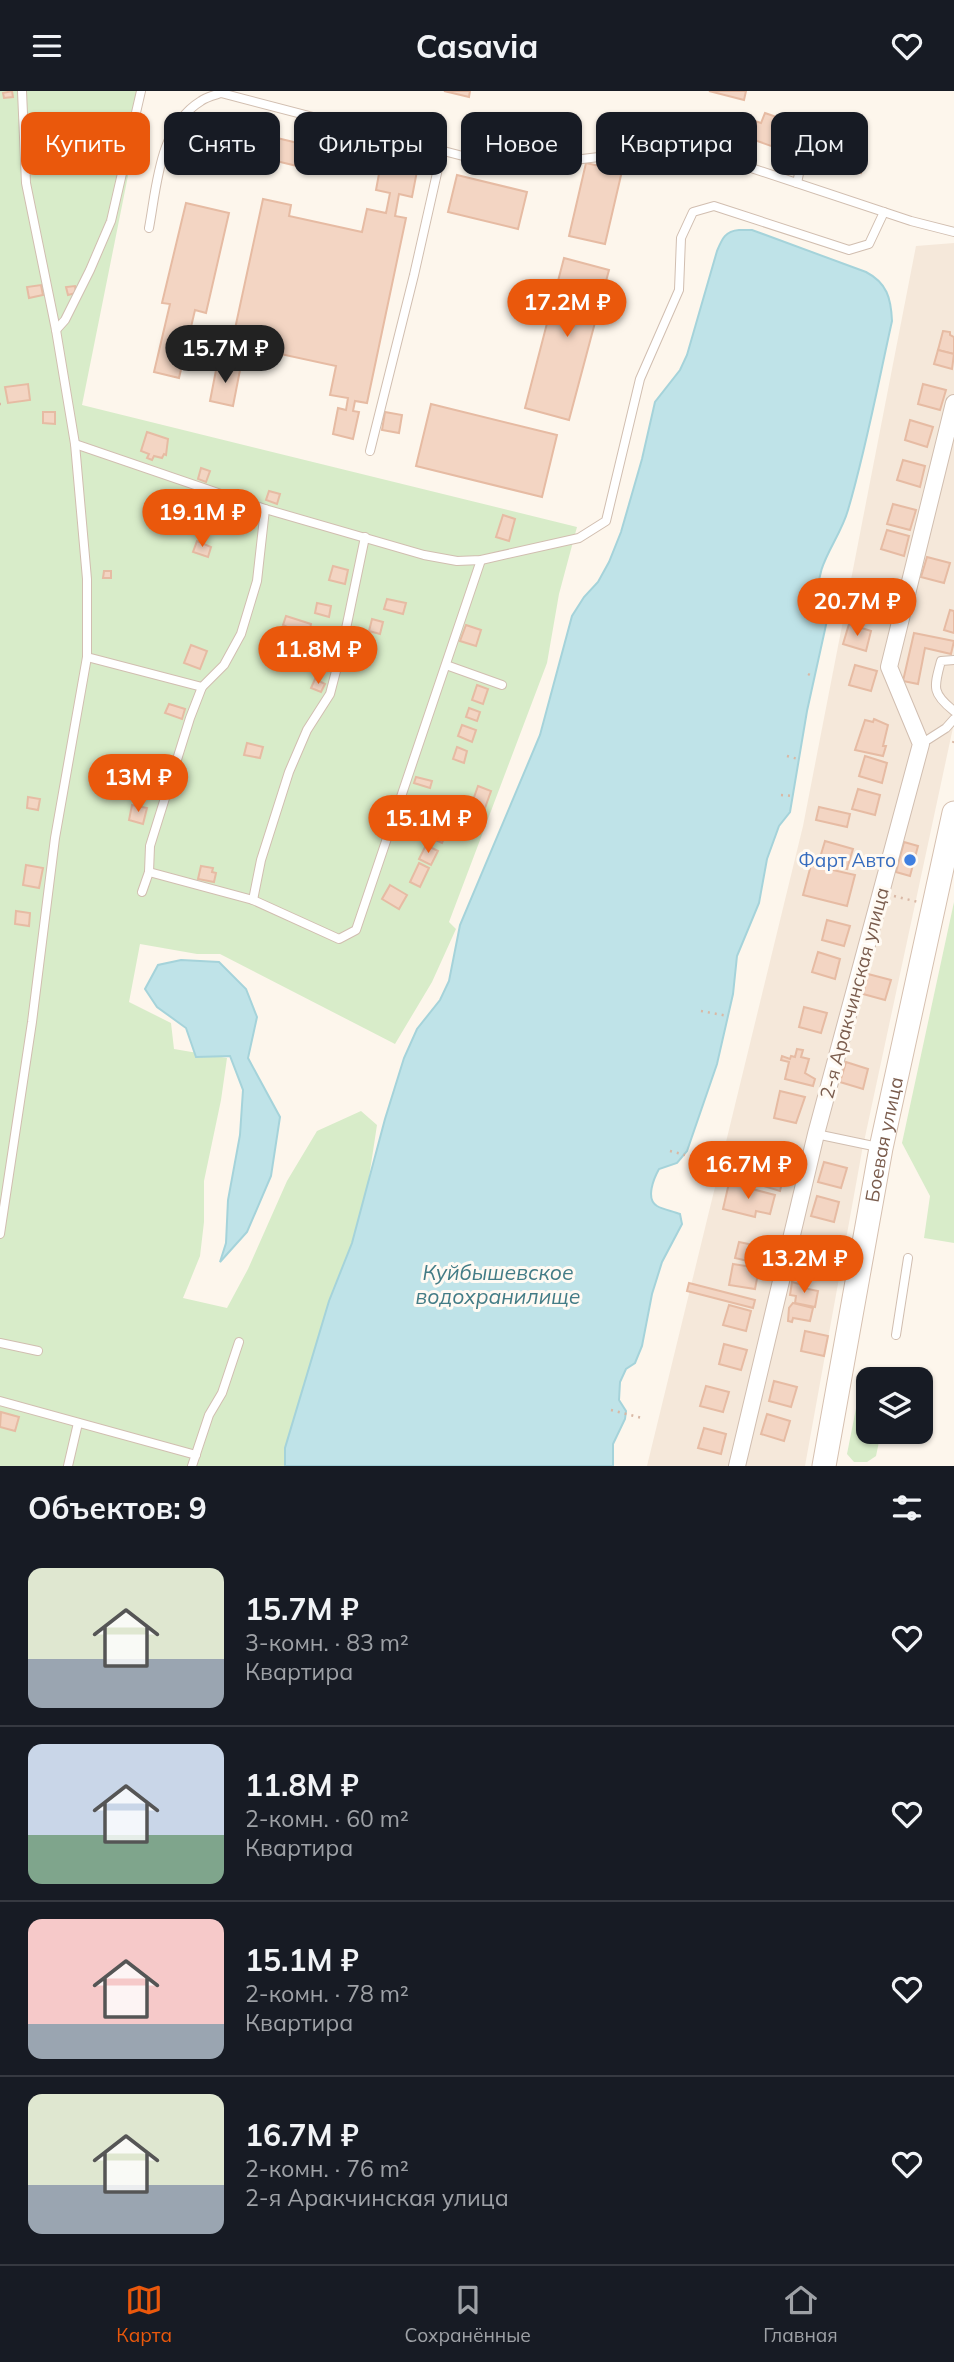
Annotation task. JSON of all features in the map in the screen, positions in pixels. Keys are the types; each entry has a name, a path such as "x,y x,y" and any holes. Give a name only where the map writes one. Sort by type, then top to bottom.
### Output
{"main road":[{"name":"Боевая улица","path":"824,1466 881,1148 954,813"}],"street":[{"path":"921,744 890,667 954,404"},
{"name":"2-я Аракчинская улица","path":"737,1466 816,1134 921,744"}],"lane":[{"path":"0,1234 32,1022 55,838 87,657 87,579 75,444 56,330 26,183 22,91"},
{"path":"56,330 65,320 111,221 141,91"},
{"path":"149,227 163,155 173,130 201,100 221,92 296,112"},
{"path":"447,152 482,162 552,161 672,148 706,153 884,212 954,232"},
{"path":"370,451 437,175"},
{"path":"797,183 799,175"},
{"path":"75,444 265,509 457,561 481,560 579,538 606,521 640,379 679,290 681,238 693,212 714,206 849,250 869,244 884,212"},
{"path":"142,892 149,872 150,846 190,718 202,687 224,665 241,634 257,581 265,509"},
{"path":"253,899 261,860 289,772 307,730 330,694 365,537"},
{"path":"149,872 253,899 340,939 356,930 481,560"},
{"path":"87,657 202,687"},
{"path":"954,660 942,661 935,684 938,698 954,711"},
{"path":"446,665 502,685"},
{"path":"921,744 946,728 954,719"},
{"path":"816,1134 881,1148"},
{"path":"896,1335 908,1258"},
{"path":"192,1466 209,1415 222,1393 239,1342"},
{"path":"0,1343 38,1351"},
{"path":"0,1401 196,1455"},
{"path":"68,1466 78,1423"}],"path":[{"path":"808,674 814,677"},
{"path":"787,756 799,759"},
{"path":"781,795 793,796"},
{"path":"881,892 933,907"},
{"path":"701,1011 728,1016"},
{"path":"670,1151 685,1155"},
{"path":"611,1410 642,1418"}],"shaded area":[{"path":"954,243 954,723 862,1151 805,1466 647,1466 803,826 916,246"}],"green space":[{"path":"0,91 145,91 141,112 21,112 21,175 128,175 82,405 577,527 559,594 547,663 449,922 456,929 432,982 395,1044 220,954 197,954 140,944 129,1002 171,1023 174,1049 227,1058 204,1181 204,1222 200,1256 183,1298 227,1308 248,1269 287,1181 317,1131 361,1111 377,1125 368,1184 352,1243 329,1301 285,1448 285,1466 0,1466"},
{"path":"954,902 954,1243 924,1238 930,1196 902,1143"},
{"path":"856,1408 856,1444 878,1444 876,1456 867,1462 854,1462 847,1454"}],"water":[{"name":"Куйбышевское водохранилище","path":"752,230 873,276 887,292 892,321 848,510 820,576 819,601 828,611 828,616 807,711 790,812 779,826 767,859 759,903 737,956 733,994 717,1064 687,1151 677,1163 659,1169 652,1188 653,1203 680,1214 682,1224 662,1262 652,1294 642,1346 635,1363 626,1369 620,1382 619,1400 626,1411 613,1444 613,1466 285,1466 285,1448 329,1301 352,1243 404,1058 417,1029 440,1000 449,981 460,925 540,735 572,616 598,582 621,532 655,402 680,370 687,355 717,251 727,234"},
{"path":"181,960 219,962 246,989 257,1017 248,1058 280,1117 271,1176 247,1232 220,1262 226,1243 228,1200 240,1135 243,1090 230,1056 196,1057 186,1028 157,1007 145,989 158,965"}],"building":[{"path":"12,91 13,97 4,98 3,93"},
{"path":"444,91 470,91 469,97"},
{"path":"709,91 746,91 744,100"},
{"path":"765,113 771,115 771,146 757,141 757,122 761,123"},
{"path":"280,139 294,142 294,165 280,162"},
{"path":"586,163 596,165 596,175 621,175 605,244 569,236"},
{"path":"379,175 416,175 412,197 399,194 395,216 406,218 367,403 355,401 353,411 359,412 353,439 333,434 338,408 346,410 348,398 330,395 336,366 253,348 251,357 230,352 263,199 291,205 289,216 362,232 367,209 386,213 390,193 376,190"},
{"path":"457,175 527,192 518,229 448,212"},
{"path":"186,203 229,213 206,313 195,310 179,378 154,372 170,304 162,303"},
{"path":"564,258 609,270 569,420 525,408"},
{"path":"41,285 43,295 29,298 27,287"},
{"path":"75,286 76,293 68,295 66,287"},
{"path":"943,331 950,332 954,337 954,354 938,350"},
{"path":"938,350 954,354 952,369 934,364"},
{"path":"217,365 240,370 233,406 210,401"},
{"path":"28,384 30,400 8,403 5,387"},
{"path":"923,384 946,390 940,410 918,404"},
{"path":"431,404 557,435 542,497 416,466"},
{"path":"43,412 55,412 55,424 43,423"},
{"path":"385,412 402,415 399,433 382,430"},
{"path":"910,420 933,427 927,447 905,440"},
{"path":"147,432 168,439 166,455 162,458 154,456 152,460 147,458 149,454 141,451"},
{"path":"903,460 925,466 920,487 897,480"},
{"path":"201,468 210,471 206,482 198,479"},
{"path":"269,491 280,494 277,504 266,500"},
{"path":"893,504 916,510 910,530 887,524"},
{"path":"503,515 515,519 509,541 496,537"},
{"path":"887,530 909,536 904,556 881,549"},
{"path":"197,541 211,547 208,557 193,552"},
{"path":"927,557 950,563 944,583 921,577"},
{"path":"333,566 348,570 345,584 329,580"},
{"path":"104,571 111,571 111,578 103,578"},
{"path":"867,594 889,600 884,620 861,614"},
{"path":"387,599 406,603 403,614 384,609"},
{"path":"317,603 331,606 329,617 315,613"},
{"path":"950,610 954,611 954,633 944,630"},
{"path":"286,616 311,624 310,629 307,628 305,634 283,625"},
{"path":"372,619 383,622 380,634 369,631"},
{"path":"849,624 871,631 866,651 843,644"},
{"path":"466,625 481,630 476,646 460,641"},
{"path":"914,633 954,641 951,654 925,648 918,684 903,681"},
{"path":"191,645 207,651 200,669 184,663"},
{"path":"855,665 877,671 871,691 849,685"},
{"path":"315,679 325,684 321,692 311,688"},
{"path":"477,685 488,689 483,704 472,700"},
{"path":"169,704 185,709 182,719 165,713"},
{"path":"469,708 480,712 477,721 466,717"},
{"path":"874,719 888,725 883,756 855,750 865,720 873,722"},
{"path":"462,725 476,730 472,742 458,736"},
{"path":"247,743 263,747 260,758 244,755"},
{"path":"457,747 467,751 464,763 453,759"},
{"path":"865,756 887,763 882,783 859,776"},
{"path":"416,777 432,781 430,788 414,783"},
{"path":"478,786 491,791 485,808 472,803"},
{"path":"858,789 880,795 875,815 852,809"},
{"path":"28,797 40,799 38,810 27,808"},
{"path":"406,804 419,808 417,815 404,811"},
{"path":"132,805 147,808 143,824 129,820"},
{"path":"819,807 850,814 847,827 816,820"},
{"path":"435,826 447,832 442,843 429,837"},
{"path":"825,841 853,849 847,869 819,861"},
{"path":"904,842 918,846 910,876 896,872"},
{"path":"426,845 438,851 431,865 419,859"},
{"path":"419,863 429,868 420,887 410,882"},
{"path":"26,865 43,868 39,888 23,885"},
{"path":"811,865 855,875 847,906 803,895"},
{"path":"201,866 213,868 212,872 216,873 214,882 198,879"},
{"path":"390,885 407,895 399,909 382,899"},
{"path":"16,911 30,913 29,926 15,924"},
{"path":"827,920 850,926 844,946 822,940"},
{"path":"818,952 840,959 835,979 812,972"},
{"path":"868,974 891,980 885,1000 863,994"},
{"path":"804,1007 827,1013 821,1033 799,1027"},
{"path":"797,1049 803,1050 801,1057 809,1059 805,1073 815,1079 813,1086 785,1079 789,1062 781,1060 782,1056 790,1059 791,1056 795,1057"},
{"path":"846,1062 868,1069 863,1089 840,1082"},
{"path":"780,1091 805,1097 796,1123 774,1118"},
{"path":"824,1162 847,1168 841,1188 818,1182"},
{"path":"763,1164 785,1171 780,1191 757,1184"},
{"path":"729,1183 775,1195 770,1214 756,1211 755,1217 723,1209"},
{"path":"817,1196 839,1202 834,1222 811,1216"},
{"path":"739,1242 768,1248 761,1264 735,1258"},
{"path":"803,1247 824,1251 820,1271 796,1266"},
{"path":"733,1264 759,1268 755,1289 729,1285"},
{"path":"792,1282 818,1291 815,1307 795,1303 796,1296 790,1295"},
{"path":"689,1283 755,1300 753,1308 687,1291"},
{"path":"793,1303 813,1308 810,1321 793,1318 792,1322 788,1321 789,1308"},
{"path":"729,1305 751,1311 746,1331 723,1325"},
{"path":"805,1331 828,1336 824,1356 801,1351"},
{"path":"724,1344 747,1350 741,1370 719,1364"},
{"path":"774,1381 797,1387 791,1407 769,1401"},
{"path":"706,1386 729,1392 723,1412 700,1406"},
{"path":"1,1412 19,1417 15,1431 0,1427"},
{"path":"767,1414 790,1421 784,1441 761,1434"},
{"path":"704,1428 726,1434 721,1454 698,1448"}],"place":[{"name":"Фарт Авто","path":"910,860"}]}
